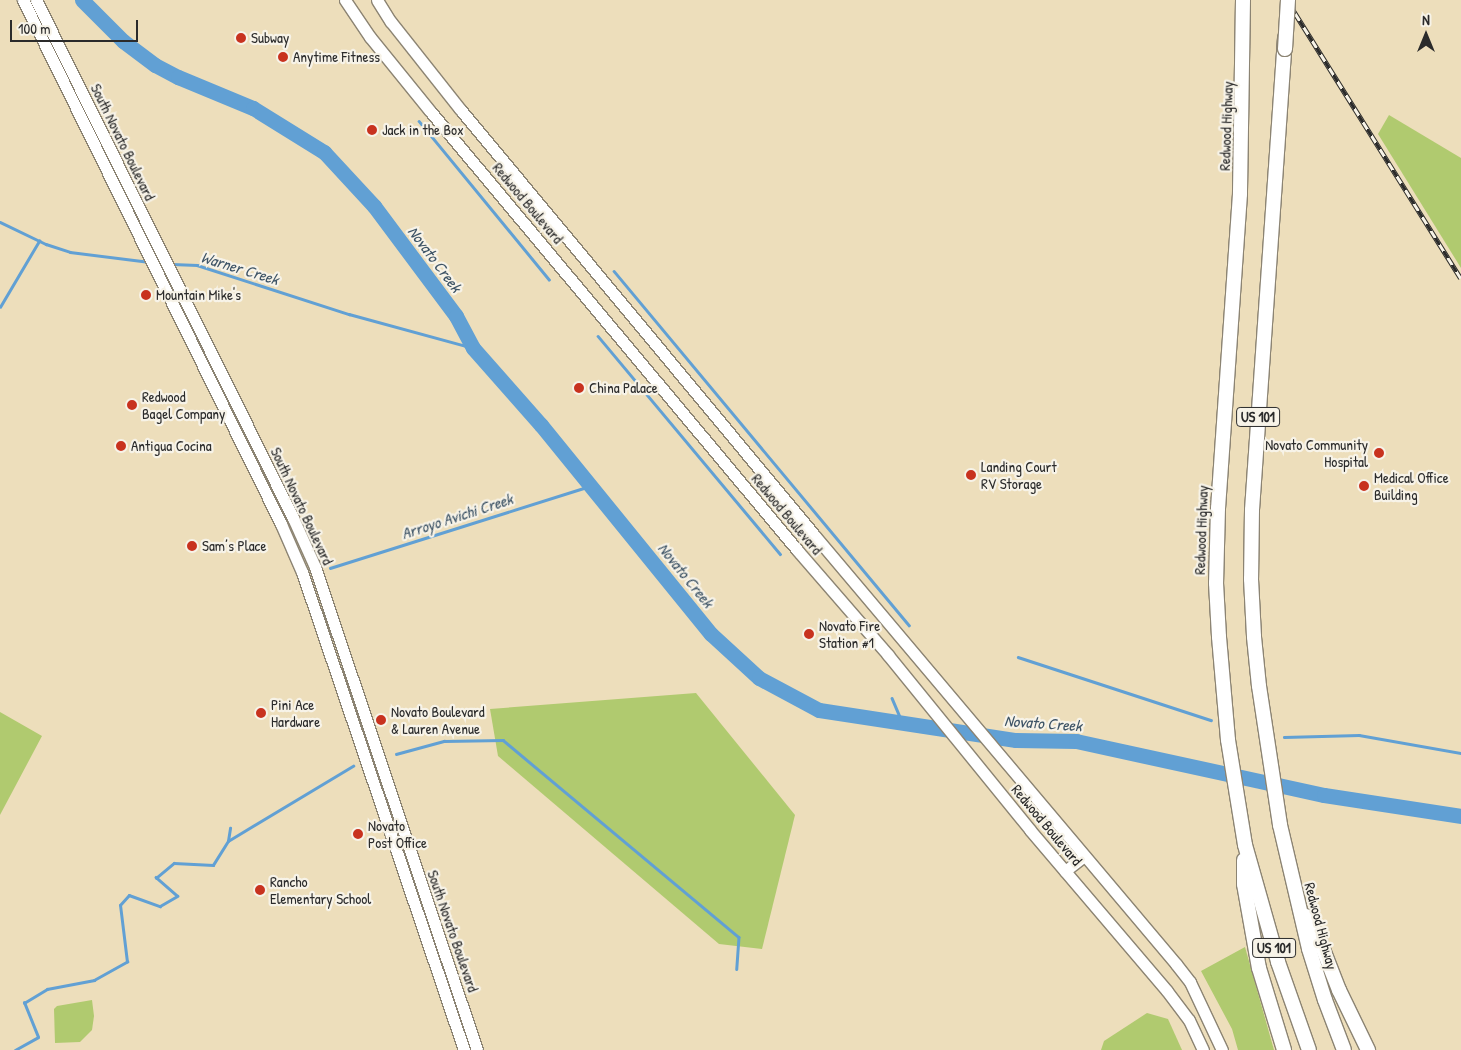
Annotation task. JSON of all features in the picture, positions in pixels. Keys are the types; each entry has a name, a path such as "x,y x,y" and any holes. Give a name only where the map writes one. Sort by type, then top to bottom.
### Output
{"highway":[{"name":"Redwood Highway","path":"1243,0 1240,194 1218,508 1217,610 1228,740 1245,845 1278,962 1309,1050"},
{"name":"Redwood Highway","path":"1284,0 1285,49 1252,510 1254,637 1267,747 1280,825 1296,900 1325,1000 1344,1050"},
{"path":"1285,49 1288,0"},
{"path":"1245,845 1244,884 1259,968 1284,1050"},
{"path":"1296,900 1319,939 1339,990 1368,1050"}],"main road":[{"name":"South Novato Boulevard","path":"23,0 281,524 302,572 464,1050"},
{"name":"South Novato Boulevard","path":"36,0 293,518 315,567 477,1050"},
{"name":"Redwood Boulevard","path":"345,0 370,37 430,111 1167,991 1189,1020 1202,1050"},
{"name":"Redwood Boulevard","path":"377,0 391,22 460,109 1190,982 1222,1050"},
{"path":"1065,871 1084,856"}],"green space":[{"path":"1389,115 1461,158 1461,268 1378,134"},
{"path":"696,693 795,815 762,949 719,944 498,756 490,709"},
{"path":"0,712 42,736 0,815"},
{"path":"1245,947 1274,1050 1238,1050 1232,1029 1201,971"},
{"path":"92,1000 94,1016 92,1030 80,1042 55,1043 54,1009 57,1006"},
{"path":"1147,1013 1168,1019 1182,1050 1101,1050 1104,1041"}],"waterway":[{"name":"Novato Creek","path":"82,0 123,41 155,65 178,77 253,108 324,152 374,206 456,316 473,348 541,425 711,634 759,678 819,710 1016,740 1076,741 1324,795 1461,816"},
{"path":"419,121 549,279"},
{"name":"Warner Creek","path":"0,222 46,244 70,252 149,262"},
{"path":"0,307 39,241"},
{"name":"Warner Creek","path":"172,264 197,265 349,314 473,348"},
{"path":"614,271 909,625"},
{"path":"598,336 780,554"},
{"name":"Arroyo Avichi Creek","path":"330,568 590,486"},
{"path":"1018,657 1211,720"},
{"path":"892,698 903,724"},
{"path":"1284,737 1359,735 1461,753"},
{"path":"396,754 444,741 503,740 739,937 737,969"},
{"path":"228,841 353,766"},
{"name":"Arroyo Avichi Creek","path":"15,1050 38,1037 24,1003 47,989 94,980 127,962 120,905 129,895 160,906 177,896 156,878 174,863 213,865 228,841 230,828"}],"railway":[{"path":"1287,0 1461,278"}],"place":[{"name":"Subway","path":"241,38"},
{"name":"Anytime Fitness","path":"283,57"},
{"name":"Jack in the Box","path":"372,130"},
{"name":"Mountain Mike's","path":"146,295"},
{"name":"China Palace","path":"579,388"},
{"name":"Redwood Bagel Company","path":"132,405"},
{"name":"Antigua Cocina","path":"121,446"},
{"name":"Novato Community Hospital","path":"1379,453"},
{"name":"Landing Court RV Storage","path":"971,475"},
{"name":"Medical Office Building","path":"1364,486"},
{"name":"Sam’s Place","path":"192,546"},
{"name":"Novato Fire Station #1","path":"809,634"},
{"name":"Pini Ace Hardware","path":"261,713"},
{"name":"Novato Boulevard & Lauren Avenue","path":"381,720"},
{"name":"Novato Post Office","path":"358,834"},
{"name":"Rancho Elementary School","path":"260,890"}]}
